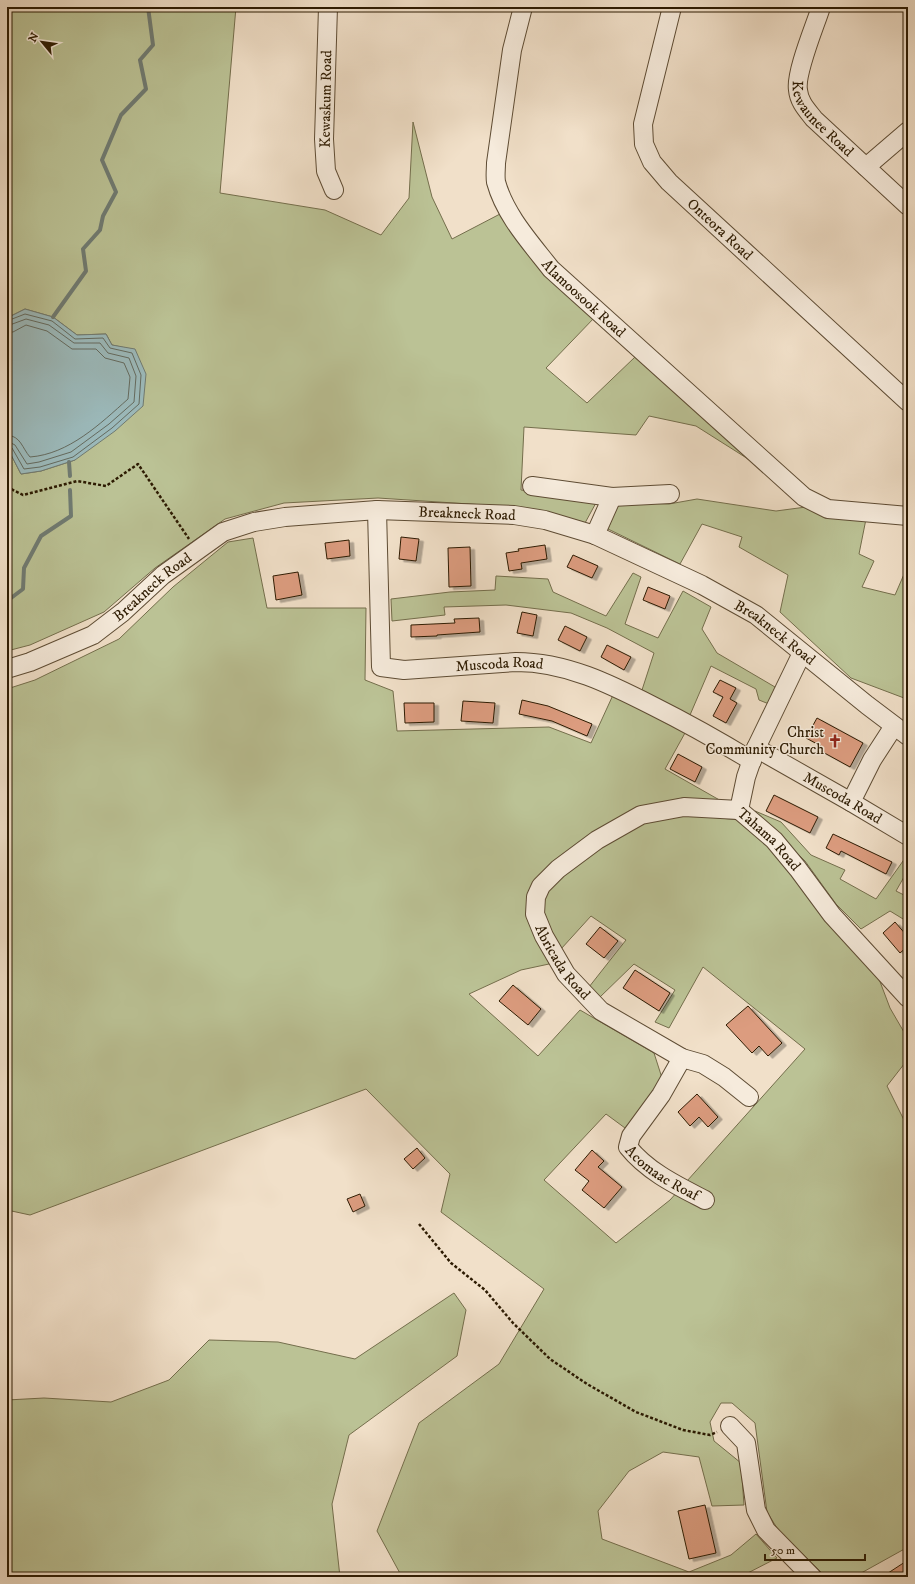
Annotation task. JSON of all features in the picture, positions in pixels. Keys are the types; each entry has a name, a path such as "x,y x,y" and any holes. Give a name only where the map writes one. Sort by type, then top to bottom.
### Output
{"street":[{"name":"Kewaskum Road","path":"328,7 324,138 326,171 334,190"},
{"name":"Alamoosook Road","path":"522,7 512,50 496,163 496,180 505,206 520,230 551,269 804,497 828,509 908,516"},
{"name":"Onteora Road","path":"672,7 643,124 644,144 652,162 669,182 905,394"},
{"name":"Kewaunee Road","path":"821,7 798,74 797,90 803,105 814,119 908,206"},
{"path":"866,168 908,131"},
{"path":"532,486 612,497 670,494"},
{"path":"595,535 612,497"},
{"name":"Breakneck Road","path":"7,669 30,662 93,635 123,612 163,575 223,532 254,522 285,517 377,510 514,515 545,520 595,535 702,585 756,615 901,731"},
{"name":"Muscoda Road","path":"377,510 382,667 404,670 534,662 580,672 616,687 699,729 754,754 851,802 908,836"},
{"name":"Tahama Road","path":"802,653 754,754 746,777 740,810 774,840 798,869 832,915 908,998"},
{"path":"851,802 872,760 901,731"},
{"name":"Abricada Road","path":"740,810 684,807 641,815 597,840 558,869 541,886 536,897 535,914 544,936 566,974 600,1011 682,1058 703,1064 724,1077 749,1097"},
{"name":"Acomaac Roaf","path":"682,1058 661,1095 630,1136 628,1147 634,1154 664,1178 705,1200"},
{"path":"730,1426 746,1443 756,1510 766,1530 812,1577"}],"path":[{"path":"7,487 23,495 77,481 106,486 138,464 197,551"},
{"path":"419,1224 451,1263 485,1290 513,1323 550,1359 587,1384 636,1412 683,1430 710,1435 730,1426"}],"green space":[{"path":"7,7 236,7 220,193 325,210 381,235 409,198 413,122 432,197 452,239 500,214 595,317 546,368 587,403 635,357 756,464 696,426 649,416 636,435 524,427 521,490 597,501 585,523 515,507 378,498 284,503 225,519 155,568 104,612 30,645 7,651 7,447 21,474 41,471 75,460 135,350 112,345 106,334 77,335 53,317 25,309 7,318"},
{"path":"697,499 776,511 806,507 866,519 859,554 874,561 862,587 895,595 908,565 908,695 904,698 851,678 780,612 788,575 739,547 742,537 702,524 680,564 608,529 618,502 669,504"},
{"path":"253,538 267,608 366,608 365,680 393,691 397,731 549,727 591,743 613,695 685,733 665,769 723,802 683,798 637,808 560,857 535,881 529,895 528,915 549,955 549,964 521,970 469,994 538,1056 580,1010 654,1053 662,1078 642,1108 625,1128 606,1114 544,1180 616,1243 670,1200 805,1049 703,967 669,1028 655,1022 675,990 634,964 599,998 589,987 626,940 591,916 561,949 544,916 544,901 550,887 570,867 642,820 680,814 740,820 770,847 827,920 879,979 890,1008 908,1039 908,1059 887,1086 908,1128 908,1547 854,1577 826,1577 777,1528 767,1512 755,1423 732,1403 721,1403 710,1422 714,1441 741,1463 744,1505 712,1506 699,1457 663,1452 629,1471 598,1511 602,1539 689,1572 731,1555 756,1534 777,1558 740,1577 402,1577 377,1531 419,1423 499,1364 544,1289 441,1212 450,1174 366,1089 30,1215 7,1210 7,689 35,680 119,639 173,587 228,542"},
{"path":"633,573 641,577 625,624 658,638 683,591 711,607 702,629 717,653 775,687 769,704 759,700 756,689 711,666 690,715 642,690 654,653 607,628 571,613 506,605 444,607 445,615 392,621 391,599 450,592 495,590 496,576 548,579 553,592 606,616"},
{"path":"755,811 781,822 811,855 845,870 840,879 876,899 908,854 908,870 896,891 908,897 908,922 890,911 861,929 836,904 805,861"},
{"path":"454,1293 466,1310 457,1356 349,1435 332,1504 340,1577 7,1577 7,1400 44,1398 111,1402 169,1380 209,1340 278,1342 355,1359"}],"water":[{"path":"25,309 53,317 77,335 106,334 112,345 135,349 146,374 143,406 115,431 75,460 41,471 21,474 7,447 7,318"}],"building":[{"path":"401,537 419,539 416,561 399,559"},
{"path":"349,540 350,556 327,559 325,543"},
{"path":"545,545 547,559 521,563 522,569 509,571 506,553 519,551 518,549"},
{"path":"470,547 471,586 449,587 448,548"},
{"path":"573,555 598,566 592,578 567,567"},
{"path":"298,572 302,595 276,600 273,576"},
{"path":"648,587 670,596 665,609 643,600"},
{"path":"522,612 537,615 533,636 517,633"},
{"path":"479,618 480,632 411,637 411,625 455,623 454,619"},
{"path":"565,626 587,637 580,651 558,640"},
{"path":"607,645 631,657 624,670 601,657"},
{"path":"720,680 736,688 730,699 737,703 726,723 713,716 723,697 713,692"},
{"path":"522,700 548,706 592,724 587,736 552,721 519,714"},
{"path":"463,701 495,703 493,723 461,721"},
{"path":"404,703 434,703 434,722 405,723"},
{"name":"Christ Community Church","path":"817,718 863,743 850,767 819,750 821,746 806,738"},
{"path":"678,754 702,767 695,782 670,769"},
{"path":"774,795 818,817 810,833 766,811"},
{"path":"833,834 892,862 886,874 841,851 839,855 826,848"},
{"path":"895,922 908,937 908,946 900,953 883,933"},
{"path":"600,927 618,941 604,958 586,944"},
{"path":"635,970 670,993 659,1011 623,988"},
{"path":"513,985 541,1009 528,1025 499,1001"},
{"path":"748,1006 782,1043 768,1056 759,1046 752,1053 726,1025"},
{"path":"697,1094 718,1117 708,1127 699,1117 690,1126 678,1112"},
{"path":"417,1148 425,1158 413,1169 404,1159"},
{"path":"592,1150 604,1161 598,1167 622,1187 604,1208 582,1190 589,1181 575,1170"},
{"path":"360,1194 365,1206 353,1212 347,1199"},
{"path":"705,1505 716,1553 689,1559 678,1511"},
{"path":"908,1560 908,1577 882,1577"}],"waterway":[{"path":"53,317 86,271 83,249 100,230 103,216 116,192 102,160 121,115 146,89 140,60 153,45 148,7"},
{"path":"69,462 70,476"},
{"path":"7,601 23,589 24,568 41,536 71,516 70,490"}],"place":[{"name":"Christ Community Church","path":"835,741"}]}
